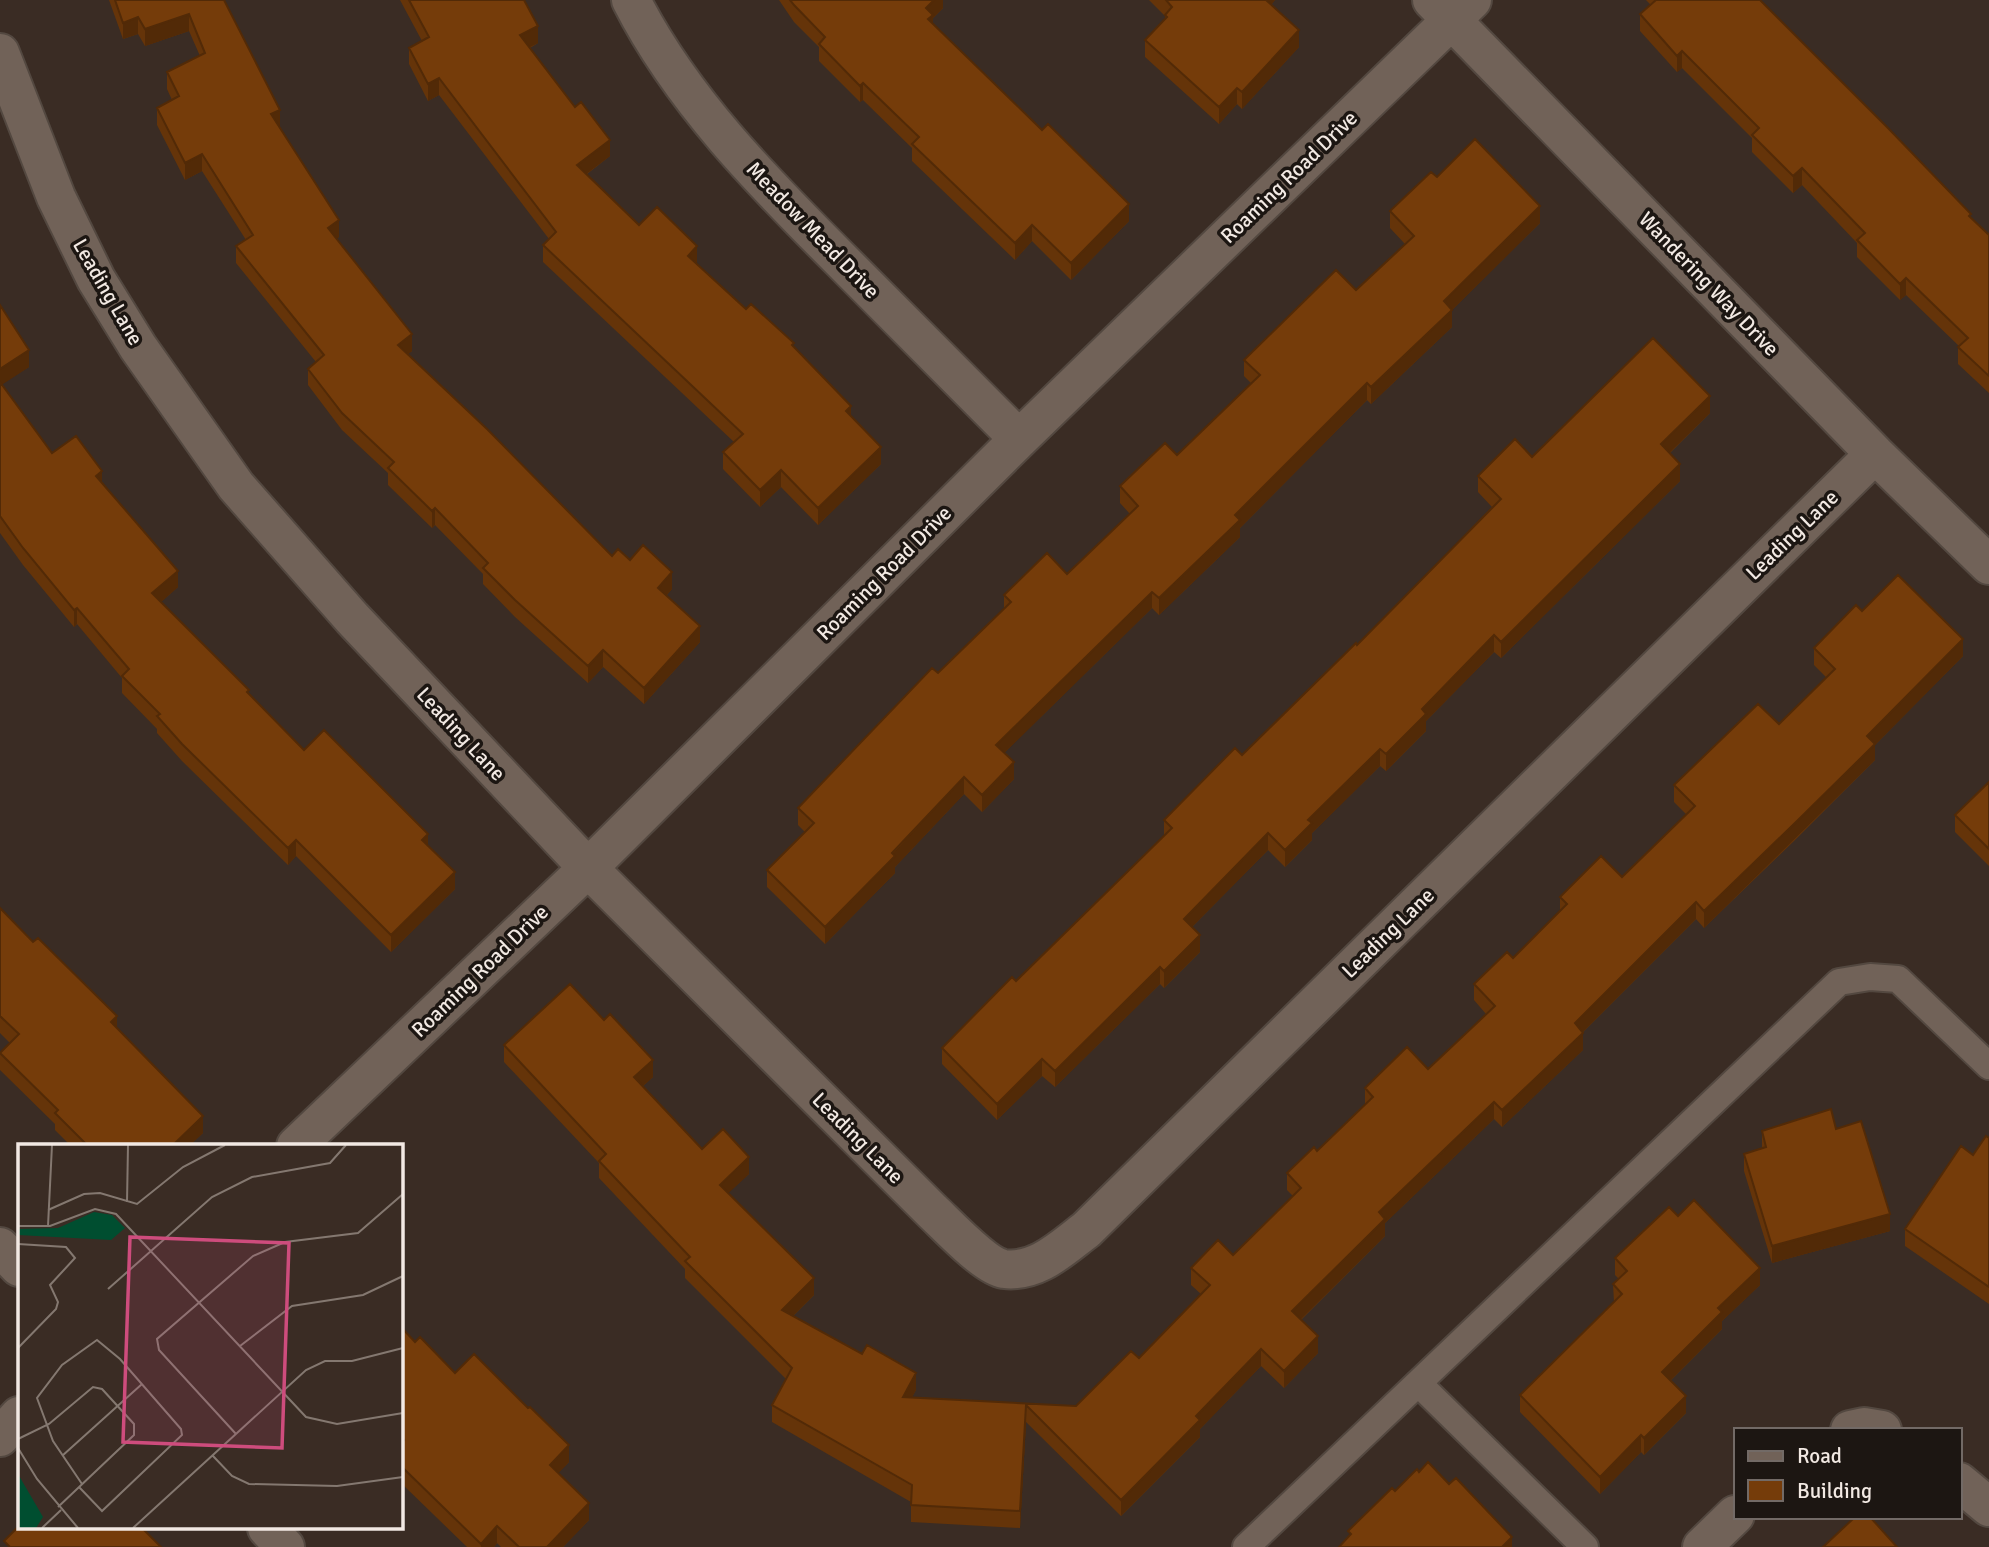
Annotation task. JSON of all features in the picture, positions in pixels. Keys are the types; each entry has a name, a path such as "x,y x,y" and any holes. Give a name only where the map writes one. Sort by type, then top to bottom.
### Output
{"street":[{"name":"Meadow Mead Drive","path":"631,0 647,32 692,95 756,174 1019,439"},
{"name":"Roaming Road Drive","path":"298,1144 588,868 1452,6"},
{"name":"Wandering Way Drive","path":"1452,6 1875,454 1989,565"},
{"name":"Leading Lane","path":"0,53 56,197 96,279 138,347 236,486 352,618 588,868 932,1211 977,1254 1003,1269 1034,1266 1057,1253 1086,1230 1875,454"},
{"path":"0,1247 18,1266"},
{"path":"0,1437 18,1417"},
{"path":"1961,1484 1989,1507"},
{"path":"1703,1547 1734,1516"},
{"path":"269,1530 285,1547"}],"lane":[{"path":"1246,1547 1839,982 1870,977 1898,979 1989,1066"},
{"path":"1419,1383 1585,1547"}],"building":[{"path":"115,0 224,0 280,110 271,114 339,220 328,228 412,334 398,345 487,429 612,556 618,549 630,560 643,545 672,572 658,588 700,626 644,688 603,650 588,666 515,600 483,568 488,563 435,508 432,511 388,468 394,462 342,413 308,369 324,355 236,246 253,235 202,154 185,163 157,108 179,96 167,72 205,53 189,14 145,29 138,17 123,23"},
{"path":"409,0 524,0 538,26 520,35 575,107 581,102 610,140 577,165 639,225 657,207 697,246 688,256 746,309 751,304 794,343 792,345 851,406 846,411 881,447 818,508 781,470 760,490 723,452 743,434 543,245 556,232 439,78 428,84 409,48 429,37"},
{"path":"790,0 934,0 926,8 933,15 928,19 1042,130 1048,124 1129,204 1071,263 1032,225 1015,243 912,144 919,137 863,83 860,86 819,44 825,37"},
{"path":"1166,0 1266,0 1299,30 1242,92 1237,88 1219,107 1145,40 1167,17 1165,15 1172,7"},
{"path":"1656,0 1760,0 1971,214 1969,216 1989,235 1989,376 1958,347 1968,338 1906,278 1900,284 1857,240 1865,233 1802,168 1793,176 1752,135 1759,128 1682,51 1677,56 1640,14"},
{"path":"1475,139 1540,206 1444,301 1452,310 1371,387 1367,383 1235,515 1240,520 1159,598 1152,592 996,745 1014,762 982,795 964,777 892,853 895,856 825,927 767,870 814,823 798,808 932,668 938,673 1011,602 1004,595 1047,553 1067,574 1138,506 1120,486 1165,443 1177,455 1260,375 1244,360 1336,270 1356,290 1414,236 1390,211 1431,172 1437,177"},
{"path":"0,305 29,350 0,369"},
{"path":"1653,338 1710,396 1661,444 1680,464 1501,642 1494,635 1422,709 1426,714 1386,754 1380,749 1308,820 1312,823 1285,850 1268,833 1184,919 1200,935 1164,971 1160,967 1055,1071 1042,1059 997,1104 942,1048 1012,977 1016,981 1172,828 1164,820 1235,748 1242,755 1356,643 1357,645 1501,499 1478,476 1515,439 1532,457"},
{"path":"0,382 52,453 76,436 102,471 96,476 178,571 152,593 249,690 247,692 304,750 324,730 428,834 422,840 455,872 391,935 296,840 288,848 182,744 157,716 160,714 122,676 129,669 77,608 74,610 0,516"},
{"path":"1898,575 1963,639 1867,736 1875,744 1704,911 1696,902 1575,1023 1583,1033 1502,1110 1494,1102 1379,1212 1385,1219 1292,1311 1318,1336 1284,1371 1261,1349 1196,1416 1200,1420 1121,1500 1026,1405 1020,1511 911,1505 912,1485 772,1405 792,1368 685,1261 690,1257 599,1161 606,1154 504,1045 570,984 604,1020 610,1014 653,1060 634,1077 702,1149 723,1129 749,1157 720,1185 814,1278 782,1310 862,1354 867,1345 916,1373 903,1397 1076,1406 1131,1351 1139,1358 1210,1285 1191,1268 1218,1240 1233,1255 1301,1188 1287,1173 1314,1147 1317,1151 1373,1097 1365,1088 1407,1047 1428,1069 1495,1006 1474,984 1507,952 1513,958 1567,904 1560,897 1601,856 1622,877 1695,806 1674,785 1758,704 1779,724 1835,669 1814,648 1856,605 1862,611"},
{"path":"1989,782 1989,849 1955,815"},
{"path":"0,908 33,942 38,938 117,1016 111,1022 203,1116 174,1144 86,1144 55,1113 58,1110 0,1053 19,1034 0,1016"},
{"path":"1831,1109 1836,1129 1861,1121 1890,1214 1772,1246 1744,1154 1766,1147 1762,1131"},
{"path":"1986,1136 1989,1138 1989,1287 1905,1229 1961,1146 1973,1155"},
{"path":"1694,1200 1760,1268 1718,1308 1722,1312 1662,1372 1686,1396 1644,1438 1641,1435 1600,1477 1520,1395 1622,1294 1613,1284 1627,1271 1615,1258 1669,1207 1678,1216"},
{"path":"402,1328 415,1342 420,1337 455,1373 474,1354 569,1445 550,1465 589,1503 547,1547 519,1547 497,1526 481,1544 402,1467"},
{"path":"1428,1462 1449,1484 1456,1478 1512,1537 1502,1547 1339,1547 1351,1534 1348,1531 1392,1488 1395,1491"},
{"path":"1853,1519 1872,1519 1897,1547 1823,1547"},
{"path":"18,1527 18,1530 144,1530 161,1547 10,1547 4,1541"}]}
